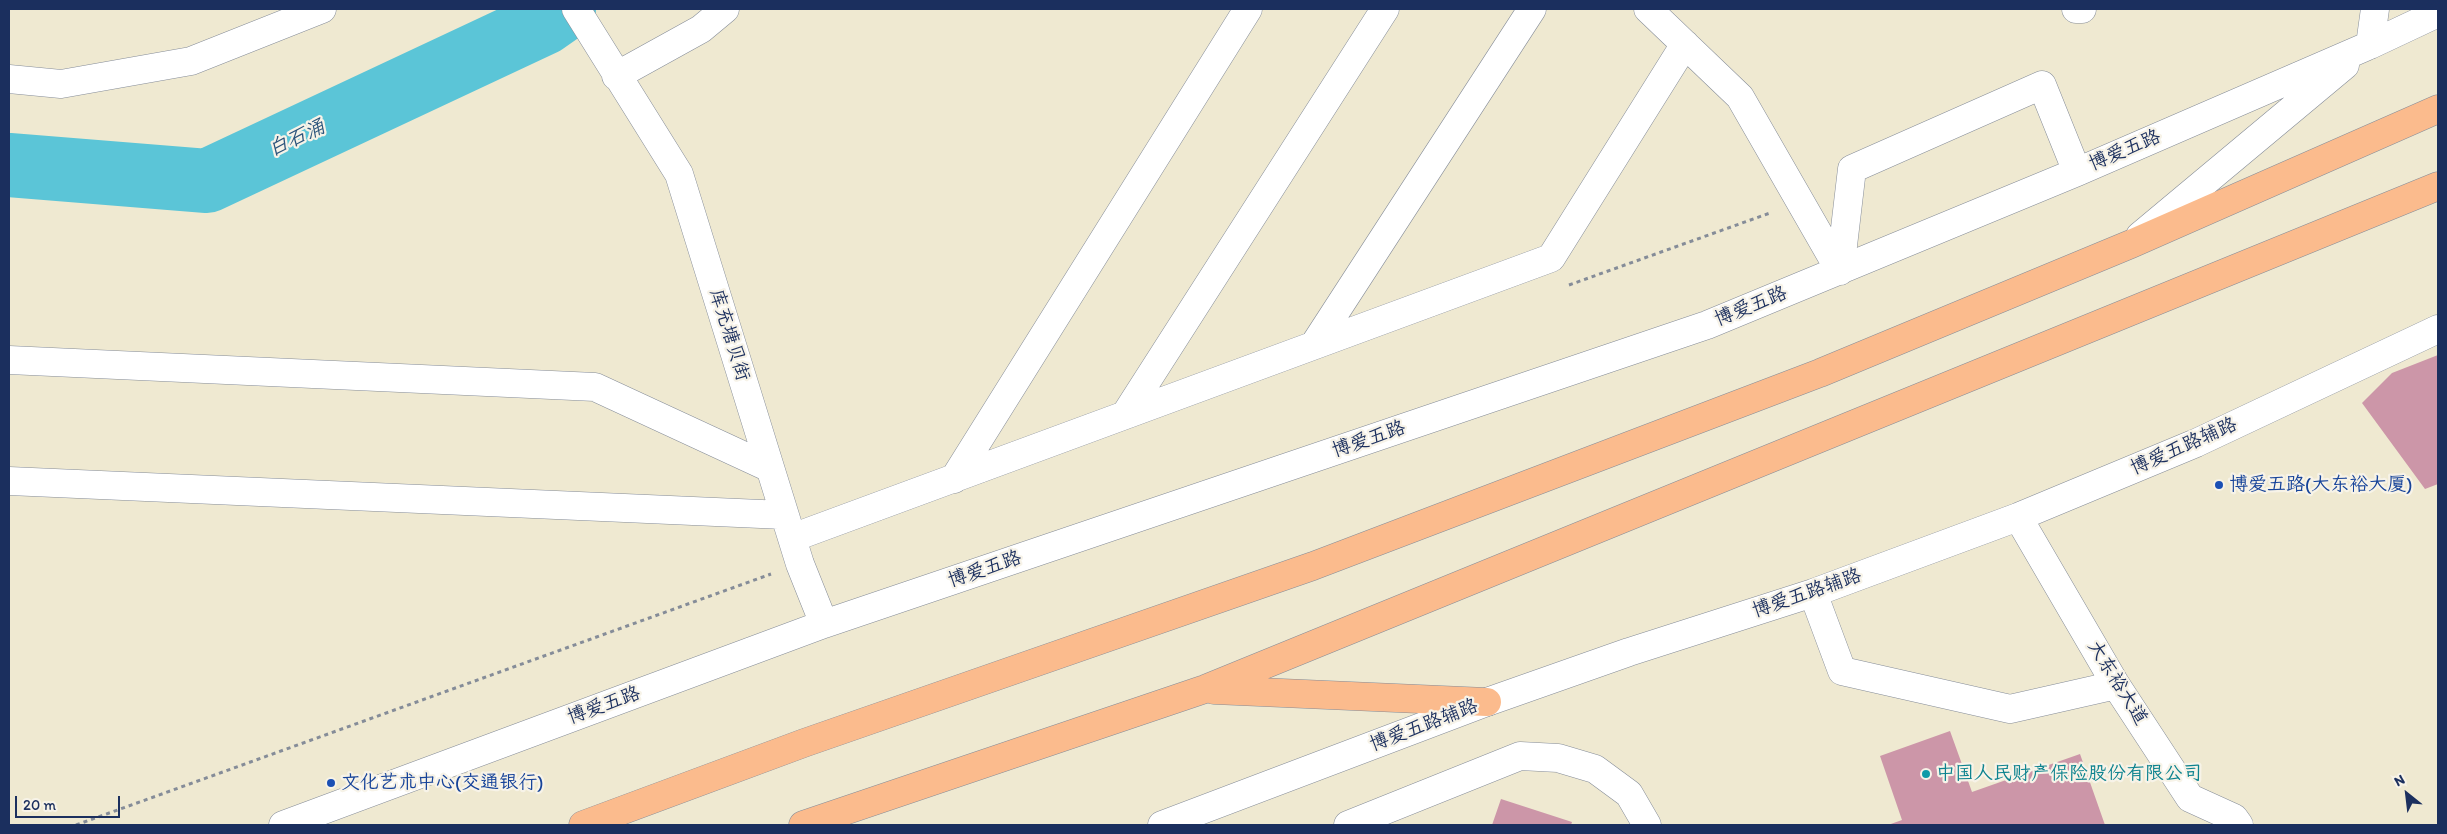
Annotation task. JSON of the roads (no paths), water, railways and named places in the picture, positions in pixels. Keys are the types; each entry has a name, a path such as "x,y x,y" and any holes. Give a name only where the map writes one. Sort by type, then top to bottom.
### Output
{"highway":[{"path":"583,825 804,743 1313,566 1820,373 2131,244 2438,109"},
{"path":"803,825 1205,689 2438,186"},
{"path":"1205,689 1487,702"}],"street":[{"path":"9,79 61,84 191,61 322,9"},
{"name":"库充塘贝街","path":"576,9 611,68 679,174 788,526 824,624"},
{"path":"611,68 701,29 725,9"},
{"path":"954,479 1248,9"},
{"path":"1125,415 1385,9"},
{"path":"1314,345 1532,9"},
{"path":"1648,9 1740,97 1840,271"},
{"path":"2076,9 2082,9"},
{"path":"2131,244 2370,45 2375,9"},
{"name":"博爱五路","path":"283,825 824,624 1707,325 2077,172 2370,45 2438,13"},
{"path":"9,481 788,526 954,479 1551,258 1685,44"},
{"path":"1840,271 1852,169 2042,85 2077,172"},
{"name":"博爱五路辅路","path":"1162,825 1487,702 1629,652 1814,593 2018,517 2196,443 2438,329"},
{"path":"9,360 596,388 770,468"},
{"name":"大东裕大道","path":"2018,517 2116,685 2190,798 2234,818 2238,825"},
{"path":"1814,593 1842,671 2010,709 2116,685"},
{"path":"1348,825 1520,756 1558,758 1595,769 1629,794 1647,825"}],"waterway":[{"name":"白石涌","path":"9,165 207,181 544,23 564,9"}],"place":[{"name":"博爱五路(大东裕大厦)","path":"2219,485"},
{"name":"中国人民财产保险股份有限公司","path":"1926,774"},
{"name":"文化艺术中心(交通银行)","path":"331,783"}]}
